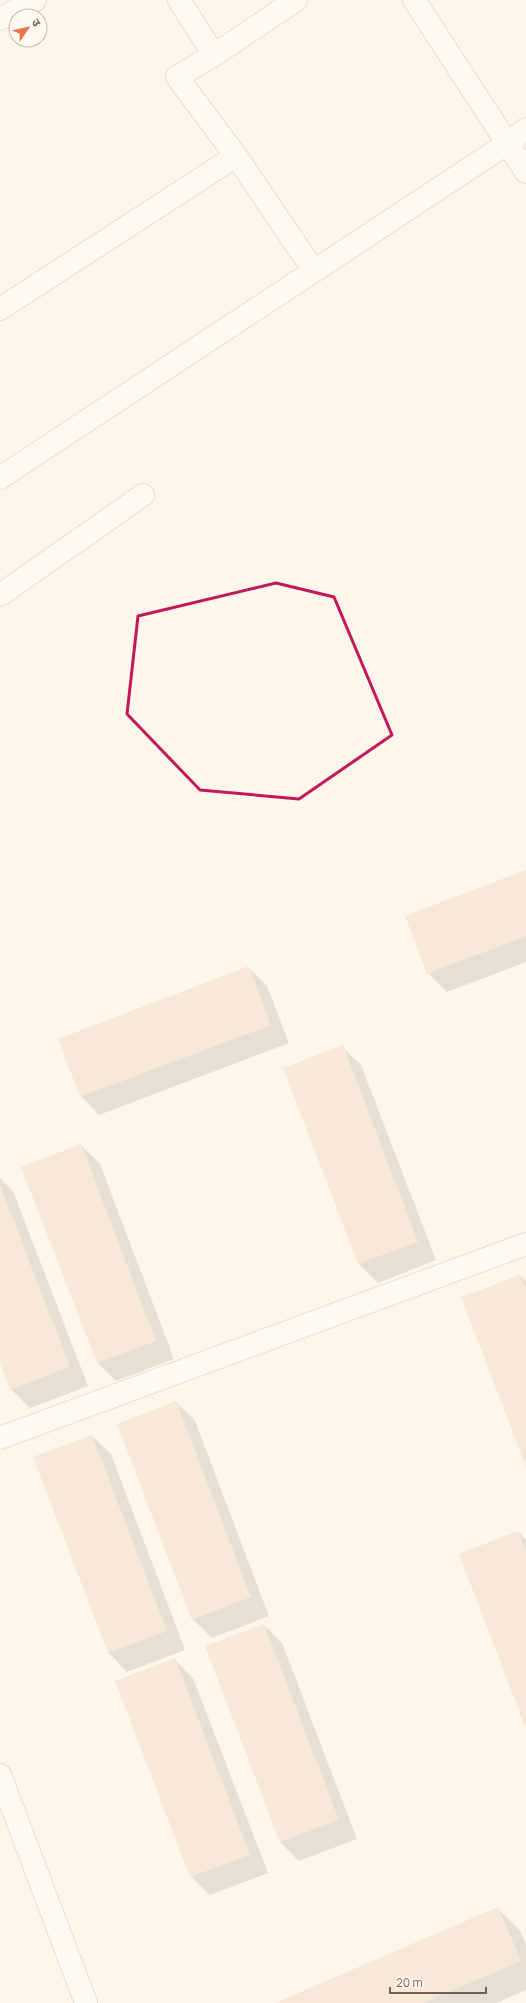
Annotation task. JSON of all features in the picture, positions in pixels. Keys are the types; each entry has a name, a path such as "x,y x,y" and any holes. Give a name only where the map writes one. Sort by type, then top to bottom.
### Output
{"street":[{"path":"0,19 35,0"},
{"path":"179,0 214,55"},
{"path":"296,0 214,55 177,77 236,156 314,271"},
{"path":"414,0 526,172"},
{"path":"3,470 314,271 508,143 526,129"},
{"path":"0,309 236,156"},
{"path":"0,595 143,495"},
{"path":"0,1438 526,1244"},
{"path":"0,1775 86,2003"}],"highlighted area":[{"path":"276,583 334,597 392,735 299,799 200,790 127,714 138,616"}],"building":[{"path":"526,870 526,936 427,974 405,916"},
{"path":"249,966 271,1025 80,1097 58,1039"},
{"path":"343,1045 418,1242 358,1264 283,1068"},
{"path":"81,1144 156,1341 97,1363 21,1167"},
{"path":"0,1185 70,1367 10,1390 0,1363"},
{"path":"520,1275 526,1289 526,1467 461,1297"},
{"path":"176,1401 251,1597 192,1620 117,1424"},
{"path":"92,1435 167,1631 108,1653 33,1457"},
{"path":"518,1531 526,1551 526,1729 459,1554"},
{"path":"264,1624 339,1820 280,1842 205,1646"},
{"path":"175,1658 250,1855 190,1877 115,1681"},
{"path":"498,1907 521,1961 423,2003 275,2003"}]}
